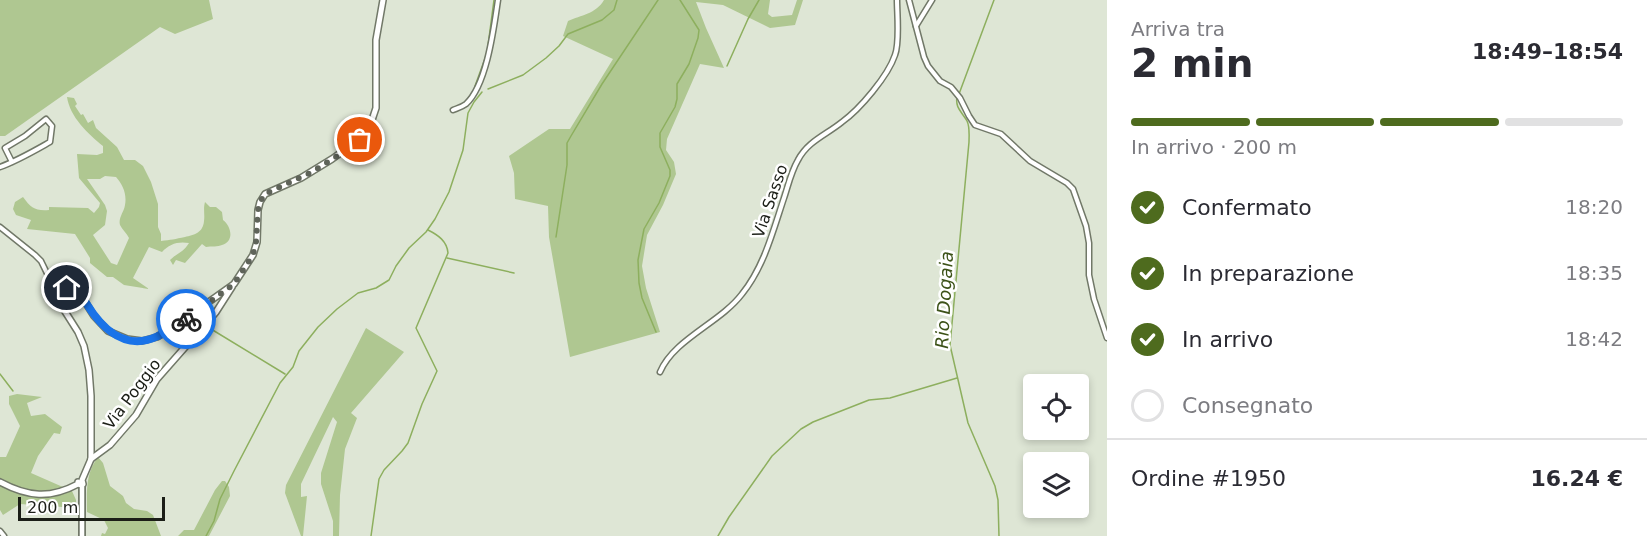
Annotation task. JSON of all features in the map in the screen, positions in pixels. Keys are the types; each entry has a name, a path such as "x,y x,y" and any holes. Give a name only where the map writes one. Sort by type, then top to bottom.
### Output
{"main road":[{"name":"Via Poggio","path":"92,459 110,445 136,415 158,379 210,319 253,255 258,210 265,194 301,178 333,159 360,140 369,129 376,108 376,40 383,0"},
{"path":"0,482 30,495 67,490 81,483 92,459 89,370 84,346 58,297 63,290 77,289 94,316 108,331 127,339 142,340 157,337 234,284"}],"street":[{"path":"453,110 464,106 481,81 498,0"},
{"name":"Via Sasso","path":"660,372 664,362 674,351 720,316 742,295 760,268 797,160 806,148 843,122 879,83 896,53 897,0"},
{"path":"909,0 928,66 940,81 951,87 960,98 975,126 1001,134 1030,161 1073,189 1086,226 1089,243 1089,275 1107,338"},
{"path":"915,27 932,0"},
{"path":"0,167 12,162 50,142 52,126 46,118 25,136 5,148 12,162"},
{"path":"0,227 41,261 58,297"},
{"path":"81,483 82,536"},
{"path":"0,531 4,536"}],"green space":[{"path":"0,0 209,0 213,19 175,34 160,27 5,136 0,136"},
{"path":"604,0 770,0 768,14 772,17 792,15 797,0 803,0 795,25 770,28 723,5 696,2 724,68 700,64 667,139 666,150 674,162 676,174 647,235 642,266 646,288 660,332 570,357 549,237 548,206 515,199 514,173 509,156 549,129 570,129 613,59 563,36 568,21 593,11"},
{"path":"67,97 74,98 77,104 75,106 81,115 83,114 88,123 93,120 96,128 117,147 124,160 135,160 143,166 158,204 158,227 161,241 188,236 200,231 204,221 205,202 222,212 223,220 230,229 229,240 219,246 206,247 202,244 185,263 176,260 173,265 170,260 189,243 174,244 162,252 149,247 133,278 149,289 124,285 113,277 107,277 90,263 90,258 75,234 27,229 31,220 16,215 13,209 15,202 23,197 31,206 40,210 49,210 49,207 88,208 94,213 99,207 100,203 79,178 77,154 97,155 103,153 103,146 80,124","holes":["116,177 125,193 120,225 129,238 117,265 111,263 93,235 105,225 107,211 87,179"]},
{"path":"366,328 404,352 351,413 357,418 345,449 340,495 339,536 333,536 333,521 321,484 321,473 337,422 333,417 301,484 301,497 307,496 303,536 301,536 285,493 286,485"},
{"path":"17,394 42,397 27,403 31,416 45,414 62,427 60,434 54,433 38,456 31,473 72,491 76,500 76,508 20,504 3,515 0,510 0,457 6,457 20,426 9,404 9,396"},
{"path":"98,457 103,463 110,486 134,509 147,511 153,515 161,536 101,536 108,528 104,520 87,512 89,477"},
{"path":"222,481 225,481 229,487 230,496 209,536 178,536 184,530 194,530"}],"waterway":[{"path":"475,86 487,53 494,0"},
{"path":"488,89 523,75 546,58 568,34 602,20 614,10 617,0"},
{"path":"556,237 567,165 567,143 602,84 658,0"},
{"path":"656,332 642,298 638,260 644,229 659,203 670,176 670,170 660,147 660,133 675,107 677,84 689,64 698,38 699,30 680,0"},
{"path":"727,66 759,0"},
{"name":"Rio Dogaia","path":"959,94 994,0"},
{"path":"206,536 234,471 280,383 293,367 299,351 318,327 337,309 358,293 376,288 389,280 409,248 426,232 435,219 449,192 463,150 468,113 482,92"},
{"name":"Rio Dogaia","path":"957,97 958,107 968,123 969,142 950,345 968,423 995,486 998,500 999,536"},
{"path":"371,536 379,479 408,443 437,371 416,328 448,253 441,239 428,230"},
{"path":"447,258 514,273"},
{"path":"211,329 285,374"},
{"path":"0,374 13,391"},
{"path":"718,536 772,456 801,429 869,400 890,398 957,378"}],"way so far":[{"path":"186,319 234,284 253,255 258,210 265,194 312,172 360,140"}],"route":[{"path":"67,288 77,289 98,321 108,331 121,338 148,340 186,319"}]}
